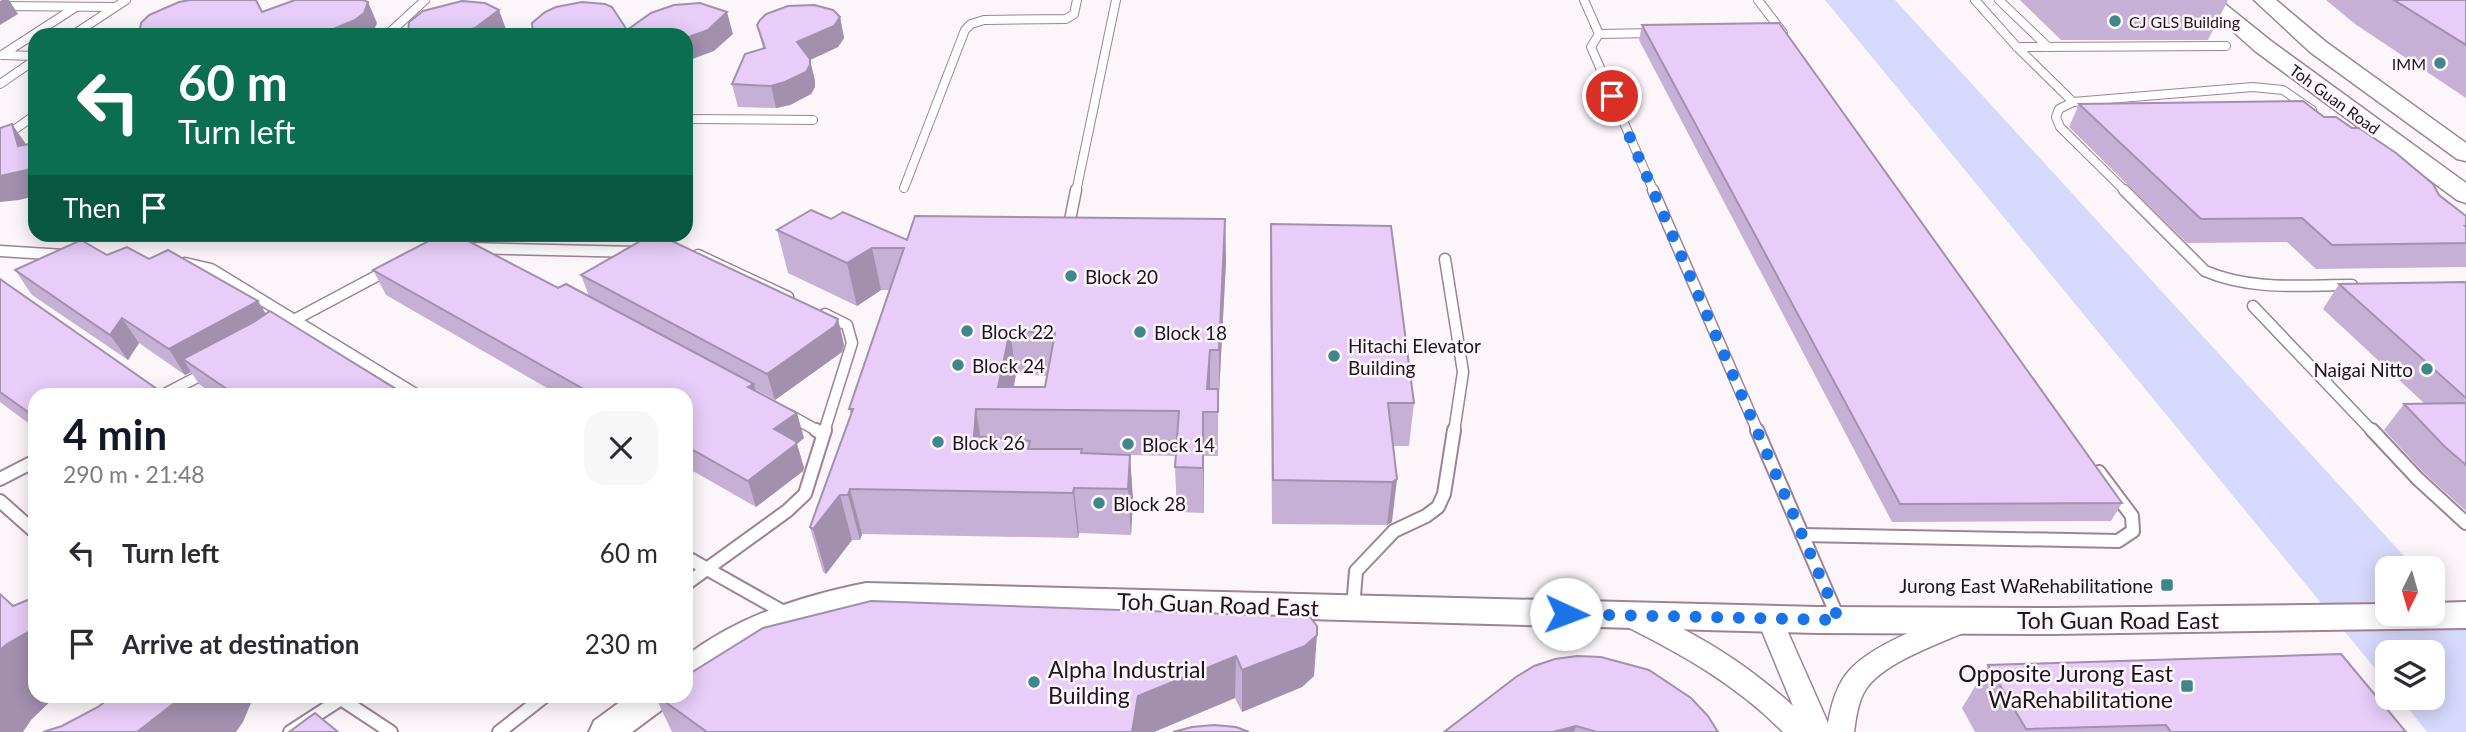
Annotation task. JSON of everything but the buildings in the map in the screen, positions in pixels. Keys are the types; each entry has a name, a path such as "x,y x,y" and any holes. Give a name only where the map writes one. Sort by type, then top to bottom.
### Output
{"main road":[{"name":"Toh Guan Road","path":"2208,0 2263,46 2466,195"},
{"name":"Toh Guan Road","path":"2264,0 2318,47 2466,154"}],"street":[{"name":"Toh Guan Road East","path":"693,670 731,643 790,615 824,603 866,595 1839,620 2466,615"},
{"path":"1627,616 1713,659 1753,688 1801,732"},
{"path":"1770,619 1818,732"},
{"path":"1839,732 1844,708 1858,679 1879,662 1968,620"},
{"path":"606,732 645,703"}],"lane":[{"path":"84,28 126,0"},
{"path":"395,28 425,0"},
{"path":"904,188 965,30 971,23 984,20 1066,19 1074,14 1077,0"},
{"path":"1068,234 1116,0"},
{"path":"1584,0 1599,34"},
{"path":"1758,0 1793,47"},
{"path":"1975,0 2017,47 2073,102"},
{"path":"1999,0 2048,47"},
{"path":"0,6 115,7"},
{"path":"43,28 76,7"},
{"path":"1599,34 1666,33"},
{"path":"1599,34 1591,47 1839,620"},
{"path":"1,55 28,38"},
{"path":"2017,47 2225,46 2216,39"},
{"path":"1,55 28,57"},
{"path":"0,84 28,63"},
{"path":"2318,115 2297,97 2283,90 2253,87 2073,102 2059,109 2056,117 2060,127 2205,271 2221,280 2241,284 2360,285"},
{"path":"693,119 813,120"},
{"path":"0,140 28,120"},
{"path":"17,128 28,128"},
{"path":"452,247 652,252"},
{"path":"479,248 503,261"},
{"path":"0,251 78,255"},
{"path":"692,253 724,265 798,301"},
{"path":"1353,608 1356,572 1394,531 1426,516 1438,507 1444,495 1463,372 1445,260"},
{"path":"173,261 211,269 406,388"},
{"path":"265,341 294,320 392,268"},
{"path":"2253,306 2418,479 2466,523"},
{"path":"693,578 787,511 805,494 852,343 847,326 810,307"},
{"path":"172,388 214,368"},
{"path":"774,407 823,434"},
{"path":"1802,535 2118,541 2133,531 2132,516 2091,462"},
{"path":"0,480 28,465"},
{"path":"0,501 28,526"},
{"path":"693,561 790,615"},
{"path":"290,732 335,703"},
{"path":"347,703 391,732"},
{"path":"499,732 536,703"}],"water":[{"path":"1825,0 1895,0 2404,556 2375,556 2375,626 2445,626 2445,600 2466,623 2466,732 2427,732 2410,710 2445,710 2445,640 2375,640 2375,668"}],"place":[{"name":"CJ GLS Building","path":"2115,21"},
{"name":"IMM","path":"2440,63"},
{"name":"Block 20","path":"1071,276"},
{"name":"Block 22","path":"967,331"},
{"name":"Block 18","path":"1140,332"},
{"name":"Hitachi Elevator Building","path":"1334,356"},
{"name":"Block 24","path":"958,365"},
{"name":"Naigai Nitto","path":"2427,369"},
{"name":"Block 26","path":"938,442"},
{"name":"Block 14","path":"1128,444"},
{"name":"Block 28","path":"1099,503"},
{"name":"Jurong East WaRehabilitatione","path":"2167,585"},
{"name":"Alpha Industrial Building","path":"1034,682"},
{"name":"Opposite Jurong East WaRehabilitatione","path":"2187,686"}],"route":[{"path":"1566,614 1839,620 1612,96"}]}
